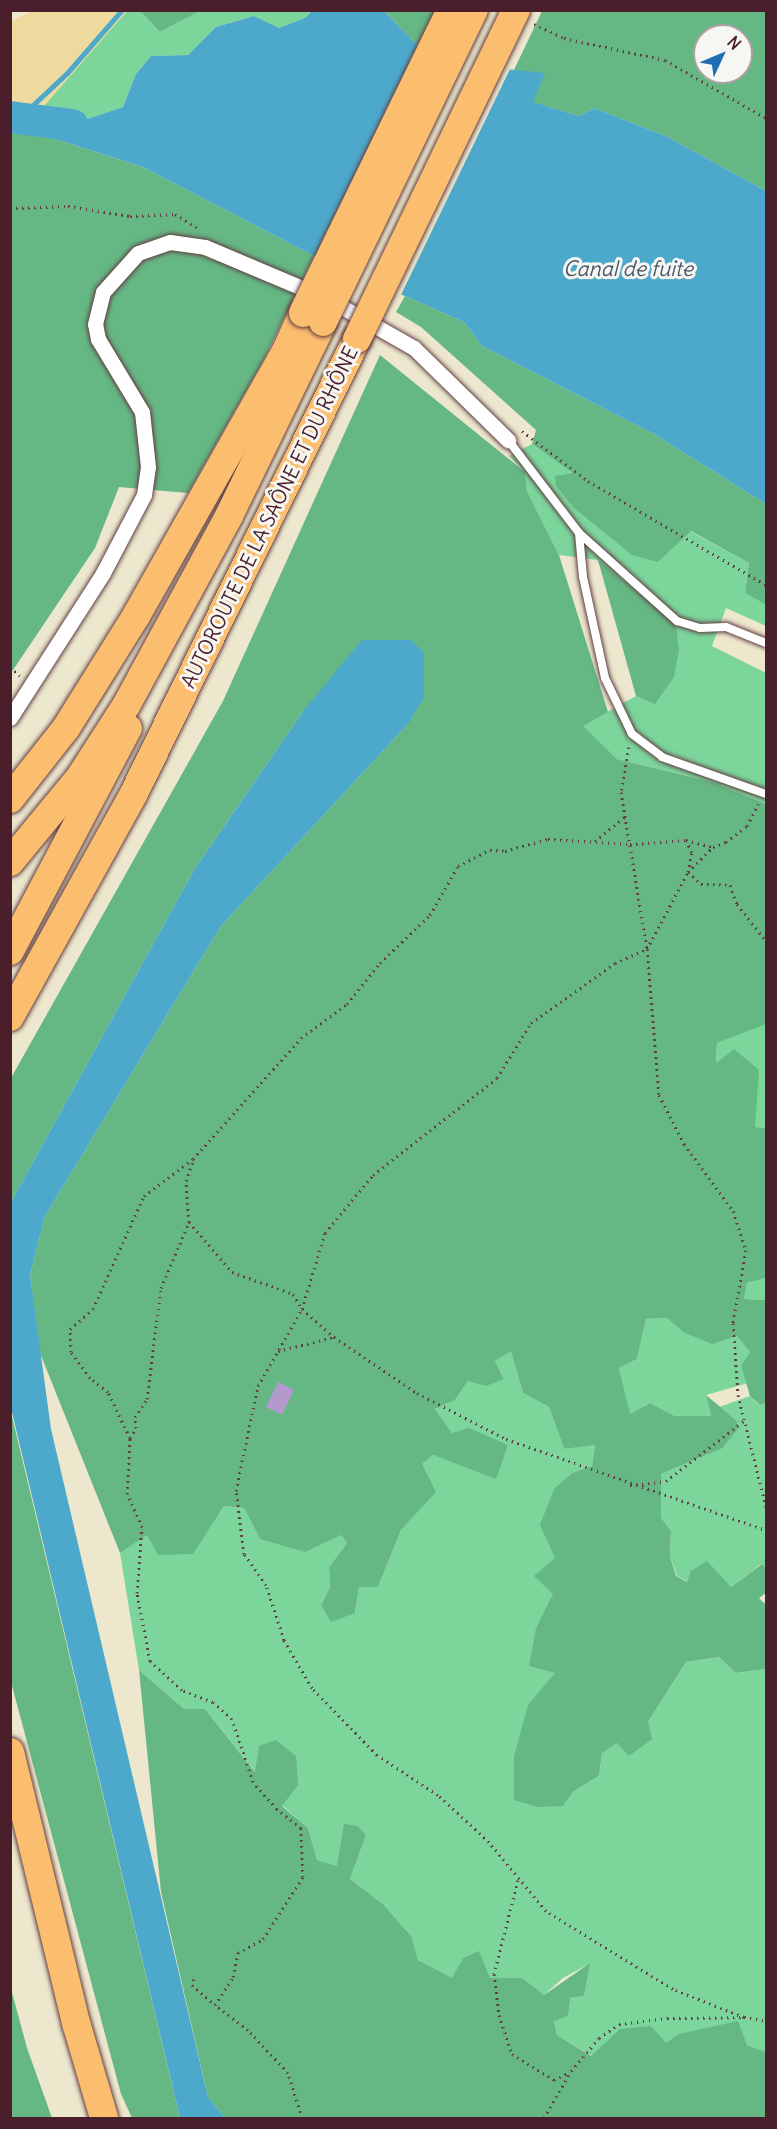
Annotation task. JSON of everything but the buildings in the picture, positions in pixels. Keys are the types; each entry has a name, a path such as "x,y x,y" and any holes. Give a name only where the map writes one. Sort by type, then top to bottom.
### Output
{"highway":[{"path":"10,862 80,777 127,704 229,516 313,317 451,10"},
{"path":"10,799 66,728 136,616 285,353 313,317 474,10"},
{"name":"AUTOROUTE DE LA SAÔNE ET DU RHÔNE","path":"10,1017 134,793 357,339 525,17"},
{"path":"10,838 127,674 225,484 285,353"},
{"path":"10,951 129,732 127,704"},
{"path":"10,1752 77,2026 104,2118"}],"street":[{"path":"10,718 103,573 144,495 148,467 142,412 98,339 96,324 103,292 126,263 138,253 170,242 205,247 241,259 328,299 414,348 508,441"}],"lane":[{"path":"508,441 579,533 677,621 700,628 726,627 766,643"},
{"path":"579,533 583,577 605,678 632,734 662,757 765,794"}],"path":[{"path":"525,17 564,38 665,60 766,118"},
{"path":"10,208 68,206 130,216 175,214 206,234"},
{"path":"10,667 22,678"},
{"path":"16,687 28,669"},
{"path":"632,734 621,792 647,949 659,1095 684,1144 733,1211 746,1250 733,1323 738,1395 766,1507"},
{"path":"688,872 713,847 726,842 747,826 765,794"},
{"path":"593,842 625,817"},
{"path":"214,2005 232,1977 238,1953 263,1939 303,1877 301,1828 277,1809 253,1782 232,1719 213,1702 182,1690 150,1661 137,1593 142,1527 128,1494 130,1438 108,1392 90,1378 71,1352 70,1329 93,1309 144,1196 193,1159 301,1038 347,1004 380,963 430,915 458,866 490,850 505,851 548,839 630,844 686,840 713,847"},
{"path":"686,840 692,853 688,872 647,949 615,963 531,1023 497,1078 373,1175 325,1233 302,1308 258,1386 236,1491 244,1554 266,1585 284,1640 312,1688 377,1755 438,1795 489,1842 518,1880 546,1911 573,1930 673,1989 744,2017"},
{"path":"688,872 701,884 730,885 737,904 766,941"},
{"path":"130,1438 136,1428 135,1417 147,1399 161,1287 189,1222 186,1181 193,1159"},
{"path":"189,1222 232,1272 293,1294 302,1308 334,1336 417,1393 506,1439 628,1485 766,1530"},
{"path":"278,1351 334,1336"},
{"path":"628,1485 666,1481 745,1421"},
{"path":"518,1880 494,1974 499,2015 512,2054 538,2073 554,2080 572,2071"},
{"path":"194,1979 192,1984 214,2005 248,2030 288,2073 302,2118"},
{"path":"544,2118 572,2071 599,2038 620,2024 667,2018 744,2017 766,2021"}],"green space":[{"path":"127,11 140,11 160,32 200,11 312,11 305,18 279,28 254,16 216,27 188,55 151,56 136,74 123,107 84,120 33,115"},
{"path":"140,11 200,11 160,32"},
{"path":"384,11 436,11 419,47"},
{"path":"542,11 766,11 766,191 668,137 594,108 579,116 532,102 514,70"},
{"path":"24,129 143,167 314,256 263,361 188,493 119,487 95,548 11,673 10,131"},
{"path":"405,296 464,322 482,346 654,434 766,504 766,605 745,593 749,563 691,531 658,562 632,555 574,508 556,486 555,476 573,473 532,444 536,430 421,327 396,312"},
{"path":"380,355 525,472 527,491 559,555 608,712 583,726 617,759 712,782 766,804 766,1024 717,1043 716,1063 734,1049 759,1070 755,1127 766,1128 766,1278 747,1283 744,1299 766,1300 766,1403 760,1405 750,1396 741,1365 750,1352 737,1336 712,1344 683,1332 667,1318 646,1319 637,1359 619,1368 630,1414 650,1403 675,1416 711,1416 706,1395 737,1421 738,1429 723,1448 661,1474 661,1518 671,1531 670,1556 676,1576 687,1582 691,1571 707,1561 731,1587 762,1564 766,1568 766,1593 759,1598 766,1605 766,1669 736,1673 719,1657 686,1662 648,1722 652,1739 629,1756 617,1743 602,1753 599,1776 574,1791 563,1806 537,1807 514,1800 514,1756 528,1705 555,1673 529,1666 536,1628 553,1594 534,1576 555,1558 540,1525 554,1489 572,1473 592,1466 595,1445 564,1449 549,1407 523,1393 511,1351 495,1361 504,1379 486,1386 468,1381 455,1400 435,1409 452,1433 469,1428 508,1445 496,1479 433,1455 422,1464 436,1492 401,1530 378,1587 359,1587 355,1613 331,1622 321,1605 330,1587 329,1567 347,1543 341,1535 305,1552 260,1539 244,1508 224,1506 193,1554 158,1555 147,1535 120,1553 40,1353 30,1275 45,1216 221,926 408,724 304,710 194,870 11,1202 11,1078 223,701"},
{"path":"532,444 574,473 658,562 690,531 749,563 745,593 766,605 766,626 726,608 712,646 766,673 766,804 712,782 617,759 582,726 636,696 655,703 598,560 559,555 527,491 525,472 509,456"},
{"path":"598,560 676,624 679,650 674,677 655,704 636,696"},
{"path":"765,1023 766,1128 755,1127 716,1064 717,1043"},
{"path":"766,1278 766,1300 744,1299 747,1283"},
{"path":"667,1318 683,1332 737,1336 750,1352 741,1365 748,1383 706,1395 711,1416 675,1416 650,1403 629,1415 619,1368 637,1359 646,1319"},
{"path":"511,1350 523,1393 549,1407 564,1449 595,1444 592,1466 572,1473 555,1559 554,1594 536,1628 556,1672 563,1806 574,1791 599,1776 602,1753 648,1722 686,1662 719,1657 736,1673 766,1669 766,2052 747,2045 666,2044 592,2056 557,2035 554,2021 570,1998 584,1996 589,1964 563,1978 544,1995 521,1978 490,1978 463,1958 453,1979 418,1960 412,1937 383,1904 350,1879 366,1835 358,1826 337,1866 317,1860 308,1828 282,1805 205,1709 184,1709 139,1670 120,1553 147,1534 192,1554 224,1506 244,1508 260,1539 341,1535 347,1543 329,1567 330,1587 321,1605 355,1613 359,1587 378,1587 401,1530 435,1492 421,1464 433,1455 497,1478 452,1433 435,1409 455,1400 468,1381 504,1379 495,1361"},
{"path":"750,1396 759,1405 766,1403 766,1568 761,1564 731,1587 688,1582 677,1576 670,1556 671,1531 661,1519 661,1474 723,1448 738,1429 737,1421 719,1407"},
{"path":"10,1408 180,2118 132,2118 121,2094 11,1682"},
{"path":"139,1670 184,1709 205,1709 255,1772 259,1746 276,1740 296,1756 298,1785 282,1806 308,1828 317,1860 337,1866 344,1824 358,1826 366,1835 350,1879 383,1904 412,1937 418,1960 452,1978 463,1958 479,1951 490,1978 522,1978 544,1995 590,1963 584,1996 570,1998 568,2016 554,2021 557,2035 591,2056 620,2029 651,2026 666,2043 679,2034 738,2021 747,2045 766,2052 766,2118 225,2118 208,2097 161,1892"},
{"path":"10,1985 27,2048 52,2118 11,2118"}],"sand":[{"path":"31,11 127,11 24,129 11,131 11,22"}],"water":[{"name":"Canal de fuite","path":"312,11 384,11 419,47 487,67 545,73 533,102 579,116 594,108 668,137 766,191 766,504 654,434 482,346 464,322 314,256 143,167 24,129 33,115 84,120 123,107 136,74 151,56 188,55 216,27 254,16 279,28 305,18"},
{"path":"362,640 411,640 424,653 424,697 408,724 221,926 45,1216 30,1275 51,1429 208,2097 225,2118 180,2118 11,1408 11,1202 194,870 304,710"}],"pier":[{"path":"460,53 488,64 511,67 400,297 317,260"}],"waterway":[{"path":"19,118 67,73 122,10"},
{"path":"10,117 72,125"}]}
